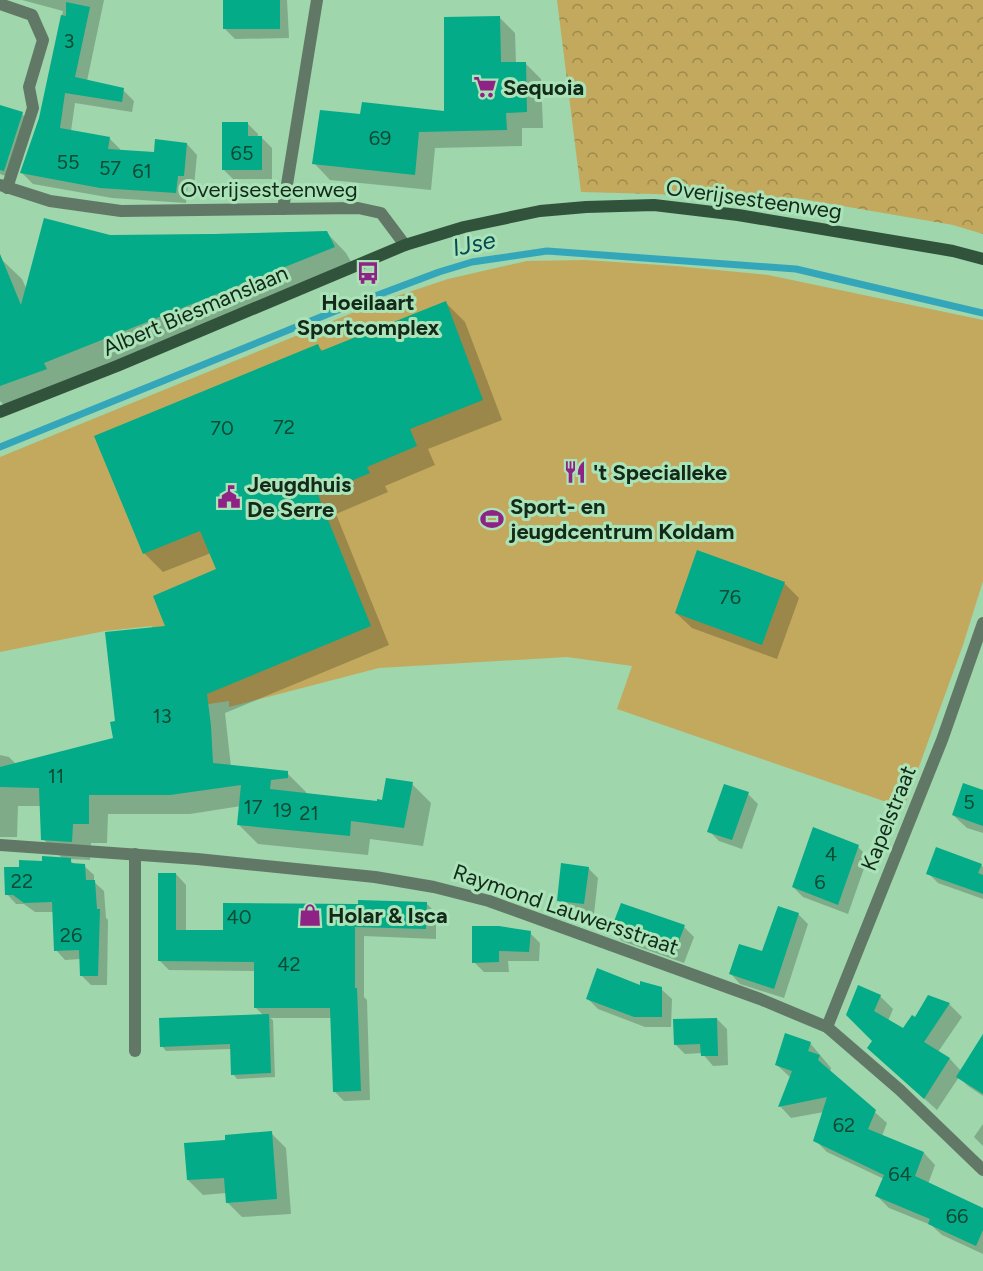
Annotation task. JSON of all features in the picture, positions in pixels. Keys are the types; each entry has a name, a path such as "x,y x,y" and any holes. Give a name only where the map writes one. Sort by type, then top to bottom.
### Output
{"main road":[{"name":"Overijsesteenweg","path":"405,245 464,227 540,212 586,207 654,205 738,214 983,259"},
{"name":"Albert Biesmanslaan","path":"0,412 117,366 405,245"}],"street":[{"path":"283,209 317,0"},
{"path":"0,4 32,15 43,40 29,87 33,108 4,186"},
{"name":"Overijsesteenweg","path":"4,186 50,201 121,211 358,208 381,213 405,245"},
{"name":"Kapelstraat","path":"827,1027 942,740 983,623"},
{"name":"Raymond Lauwersstraat","path":"0,845 135,854 375,877 434,887 489,901 760,999 827,1027 900,1090 983,1170"},
{"path":"135,854 135,1052"}],"green space":[{"path":"557,0 983,0 983,234 953,225 796,198 581,192"},
{"name":"Sport- en jeugdcentrum Koldam","path":"585,260 768,275 983,320 983,581 963,645 904,808 617,709 632,666 567,657 379,668 229,707 229,701 164,707 152,626 105,631 0,652 0,457 379,302 448,279 527,261"}],"building":[{"path":"223,0 280,0 280,29 223,29"},
{"path":"66,2 90,7 75,77 124,88 122,102 65,93 60,128 110,137 108,149 154,152 155,139 187,143 184,176 178,176 176,193 100,188 20,173 39,118 61,15 66,16"},
{"path":"500,16 501,62 526,62 527,112 506,113 507,130 419,132 415,175 312,164 320,110 360,114 362,102 444,111 444,17"},
{"path":"0,105 23,112 4,171 0,170"},
{"path":"222,122 248,122 248,136 262,136 262,170 222,170"},
{"path":"44,218 110,235 327,231 335,247 44,363 47,369 0,386 0,254 21,305"},
{"path":"446,301 483,400 410,429 417,446 367,467 370,473 318,495 371,626 207,694 213,763 288,771 288,778 271,780 270,789 377,801 377,799 382,800 386,778 413,782 404,828 351,821 350,836 237,825 241,785 170,795 89,795 89,824 73,824 72,842 41,840 39,788 0,787 0,767 113,738 110,722 115,721 105,632 165,626 153,596 216,569 200,531 143,554 94,436 318,344 321,351"},
{"path":"697,550 785,582 762,645 675,613"},
{"path":"963,783 983,790 983,826 952,815"},
{"path":"724,784 749,792 732,840 707,832"},
{"path":"813,827 859,845 838,905 792,887"},
{"path":"936,847 982,864 978,873 983,875 983,894 926,874"},
{"path":"42,856 71,858 71,863 85,864 86,880 95,880 97,909 100,909 98,976 80,976 79,950 54,951 52,902 24,903 13,895 5,895 4,867 19,867 19,860 42,861"},
{"path":"561,863 589,867 584,904 557,901"},
{"path":"158,873 176,873 176,930 223,930 223,903 358,904 358,900 427,902 426,929 355,927 355,988 357,988 361,1091 333,1092 330,1008 254,1008 254,962 158,961"},
{"path":"621,903 685,925 674,954 610,932"},
{"path":"778,906 799,913 774,989 729,974 739,944 762,951"},
{"path":"472,926 499,926 531,931 529,952 499,951 499,962 472,963"},
{"path":"597,968 640,985 640,981 662,987 662,1017 634,1017 586,999"},
{"path":"858,985 881,995 874,1011 903,1028 912,1015 915,1017 928,995 950,1003 924,1042 950,1058 924,1099 867,1048 872,1041 846,1015"},
{"path":"269,1014 271,1073 231,1075 230,1044 160,1047 159,1018"},
{"path":"717,1018 718,1056 701,1056 700,1044 674,1045 673,1019"},
{"path":"785,1033 811,1042 808,1051 820,1055 818,1060 876,1110 868,1129 924,1152 915,1176 983,1208 983,1230 976,1246 928,1224 930,1219 875,1196 884,1175 813,1141 827,1097 778,1107 792,1071 775,1065"},
{"path":"983,1034 983,1094 956,1077"},
{"path":"272,1131 277,1199 226,1203 224,1178 187,1180 184,1143 225,1140 225,1135"}],"waterway":[{"name":"IJse","path":"0,447 338,310 439,272 472,262 547,251 796,269 983,313"}],"place":[{"name":"Sequoia","path":"485,87"},
{"name":"Hoeilaart Sportcomplex","path":"368,273"},
{"name":"'t Specialleke","path":"575,472"},
{"name":"Jeugdhuis De Serre","path":"229,497"},
{"name":"Sport- en jeugdcentrum Koldam","path":"492,519"},
{"name":"Holar & Isca","path":"310,915"}]}
